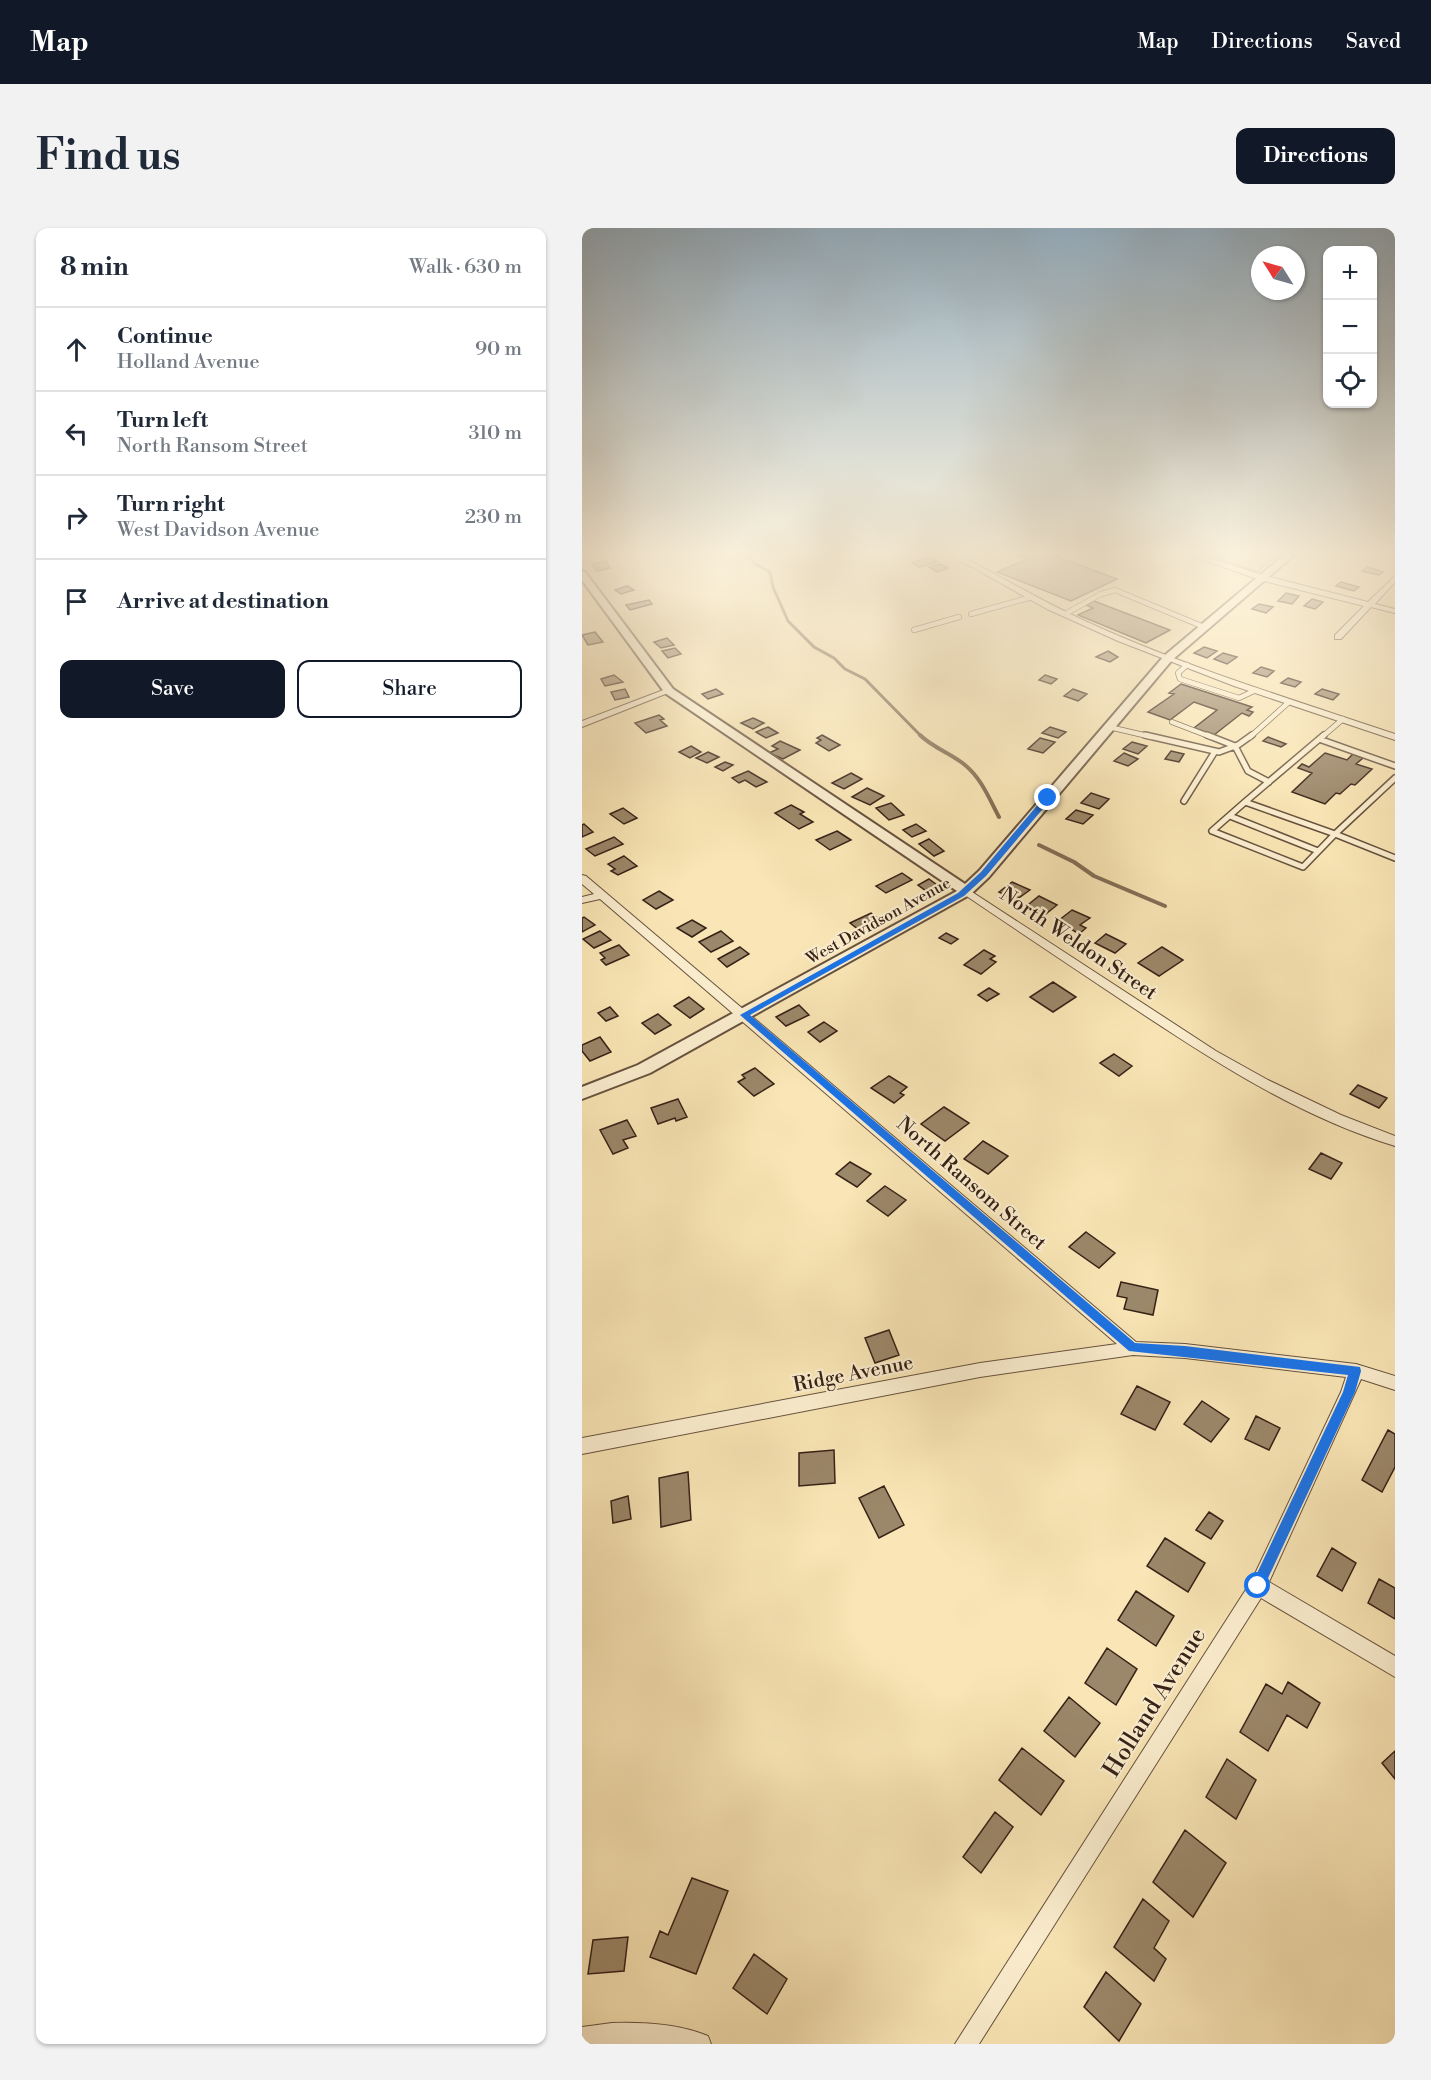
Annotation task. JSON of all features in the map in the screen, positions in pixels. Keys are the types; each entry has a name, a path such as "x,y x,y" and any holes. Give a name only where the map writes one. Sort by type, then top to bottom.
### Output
{"street":[{"name":"North Weldon Street","path":"631,640 669,691 1212,1054 1263,1083 1336,1118 1395,1141"},
{"path":"1124,640 1289,702 1395,737"},
{"name":"West Davidson Avenue","path":"582,1093 644,1069 966,891 984,874 1168,658 1189,640"},
{"path":"582,724 669,691"},
{"name":"North Ransom Street","path":"582,878 1133,1348"},
{"path":"582,900 601,895"},
{"path":"1133,1348 1185,1351 1356,1371 1395,1383"},
{"name":"Ridge Avenue","path":"582,1446 980,1370 1133,1348"},
{"name":"Holland Avenue","path":"966,2044 1258,1586 1349,1392 1356,1371"},
{"path":"1258,1586 1395,1667"},
{"path":"582,2037 607,2033 657,2034 700,2044"}],"lane":[{"path":"1187,665 1178,673 1177,676 1180,679 1239,698 1245,698 1256,690"},
{"path":"1108,728 1214,753 1229,750 1235,746 1289,702"},
{"path":"1343,720 1212,831 1304,867 1335,834 1395,778"},
{"path":"1172,722 1235,746 1248,771 1269,782"},
{"path":"1319,739 1395,765"},
{"path":"1184,801 1214,753"},
{"path":"1245,802 1395,858"},
{"path":"1230,816 1318,851"}],"building":[{"path":"585,640 601,640 603,642 588,645"},
{"path":"669,640 674,645 661,648 654,642"},
{"path":"1138,640 1152,640 1146,643"},
{"path":"1204,647 1217,651 1207,658 1194,653"},
{"path":"675,648 681,654 668,658 662,651"},
{"path":"1108,651 1118,657 1110,662 1096,657"},
{"path":"1223,653 1237,657 1227,664 1214,659"},
{"path":"1261,667 1274,671 1267,677 1253,673"},
{"path":"614,675 623,682 605,686 601,679"},
{"path":"1045,675 1057,679 1051,684 1039,680"},
{"path":"1288,678 1301,682 1295,687 1281,683"},
{"path":"1181,684 1252,707 1247,710 1253,712 1249,716 1242,713 1214,735 1194,728 1217,710 1194,702 1170,720 1148,712 1174,694 1169,693"},
{"path":"625,689 629,697 615,700 611,692"},
{"path":"716,689 723,694 708,699 702,694"},
{"path":"1073,689 1087,694 1078,701 1064,696"},
{"path":"1322,689 1339,694 1333,700 1315,694"},
{"path":"659,715 664,719 660,720 667,726 646,733 635,723"},
{"path":"753,718 764,723 753,729 741,723"},
{"path":"768,727 778,733 766,738 756,732"},
{"path":"1050,727 1066,732 1058,738 1042,733"},
{"path":"822,735 840,745 829,751 816,743 821,740 817,738"},
{"path":"1268,737 1286,744 1281,747 1263,741"},
{"path":"1040,738 1055,742 1043,753 1028,749"},
{"path":"780,741 800,750 783,759 769,753 778,749 772,746"},
{"path":"1132,742 1147,746 1138,754 1123,749"},
{"path":"691,746 701,752 690,758 679,752"},
{"path":"1171,751 1184,754 1179,762 1165,759"},
{"path":"708,752 719,757 707,763 696,758"},
{"path":"1124,753 1138,759 1128,766 1114,761"},
{"path":"1325,753 1347,760 1353,754 1363,758 1356,764 1372,769 1355,785 1351,784 1340,794 1336,793 1325,804 1292,792 1312,773 1298,768 1302,764 1309,767"},
{"path":"725,762 733,765 723,771 715,767"},
{"path":"748,771 767,782 756,787 745,780 739,783 732,778"},
{"path":"851,773 862,779 844,789 832,783"},
{"path":"867,788 884,796 870,805 852,797"},
{"path":"1091,793 1109,799 1099,809 1081,803"},
{"path":"891,803 904,815 889,820 876,808"},
{"path":"791,805 804,812 800,814 813,822 799,829 775,813"},
{"path":"623,808 637,818 624,824 610,814"},
{"path":"1076,810 1093,815 1083,824 1066,819"},
{"path":"584,824 593,832 582,837 582,825"},
{"path":"916,824 926,831 912,837 903,830"},
{"path":"837,831 851,840 830,850 816,840"},
{"path":"614,837 623,844 595,856 586,849"},
{"path":"929,839 944,851 934,856 919,844"},
{"path":"624,856 637,866 618,875 611,871 615,869 608,864"},
{"path":"902,873 912,880 886,893 876,886"},
{"path":"929,879 944,890 933,896 918,885"},
{"path":"1012,882 1030,890 1016,900 999,892"},
{"path":"659,891 673,900 656,909 643,900"},
{"path":"1039,896 1057,905 1042,917 1024,908"},
{"path":"1072,910 1090,918 1080,925 1086,928 1079,934 1058,921"},
{"path":"871,913 883,922 863,933 850,923"},
{"path":"584,917 595,925 582,932 582,918"},
{"path":"692,920 706,928 692,937 677,928"},
{"path":"600,931 611,940 594,948 583,939"},
{"path":"721,931 733,941 711,952 699,942"},
{"path":"946,933 958,939 951,944 939,938"},
{"path":"1106,934 1126,944 1115,953 1095,943"},
{"path":"619,945 629,955 606,965 601,960 605,958 600,953"},
{"path":"740,947 749,954 727,967 718,959"},
{"path":"1162,947 1183,960 1159,976 1138,963"},
{"path":"984,950 995,956 990,959 996,962 981,974 964,965"},
{"path":"1053,982 1076,997 1053,1012 1030,997"},
{"path":"989,988 999,994 987,1001 978,995"},
{"path":"689,997 704,1009 690,1018 674,1006"},
{"path":"799,1005 809,1015 786,1026 776,1017"},
{"path":"610,1007 618,1016 606,1021 598,1013"},
{"path":"658,1014 671,1025 655,1034 642,1023"},
{"path":"824,1022 837,1031 820,1042 808,1032"},
{"path":"600,1037 611,1052 590,1061 582,1051 582,1045"},
{"path":"1114,1054 1132,1066 1119,1076 1100,1063"},
{"path":"755,1068 774,1084 754,1096 738,1082 745,1078 742,1075"},
{"path":"889,1076 907,1087 900,1093 904,1095 894,1103 871,1088"},
{"path":"1358,1085 1387,1098 1379,1108 1350,1094"},
{"path":"678,1099 687,1117 676,1121 675,1118 658,1124 651,1108"},
{"path":"944,1107 969,1123 945,1141 921,1124"},
{"path":"627,1120 636,1136 623,1140 628,1148 613,1154 600,1130"},
{"path":"983,1141 1008,1156 988,1174 964,1159"},
{"path":"1321,1153 1342,1163 1331,1179 1309,1169"},
{"path":"850,1162 871,1174 857,1187 836,1174"},
{"path":"885,1186 906,1200 888,1216 867,1201"},
{"path":"1086,1232 1115,1253 1099,1268 1069,1247"},
{"path":"1121,1282 1158,1290 1153,1315 1124,1309 1127,1298 1117,1296"},
{"path":"889,1330 899,1355 875,1363 865,1338"},
{"path":"1137,1386 1170,1402 1155,1430 1121,1414"},
{"path":"1202,1401 1229,1419 1211,1442 1184,1424"},
{"path":"1256,1416 1280,1428 1269,1450 1245,1439"},
{"path":"1388,1430 1395,1434 1395,1467 1382,1492 1362,1480"},
{"path":"834,1450 835,1483 799,1486 799,1453"},
{"path":"688,1472 691,1520 661,1527 659,1478"},
{"path":"884,1486 904,1525 879,1538 859,1498"},
{"path":"628,1496 631,1519 613,1523 611,1501"},
{"path":"1209,1512 1223,1521 1211,1539 1196,1530"},
{"path":"1165,1538 1205,1563 1188,1592 1147,1566"},
{"path":"1332,1548 1356,1563 1342,1591 1317,1576"},
{"path":"1379,1579 1395,1588 1395,1619 1368,1603"},
{"path":"1136,1591 1174,1616 1156,1646 1118,1620"},
{"path":"1107,1648 1137,1669 1116,1705 1085,1683"},
{"path":"1288,1682 1320,1703 1307,1728 1287,1715 1268,1751 1240,1732 1266,1684 1282,1694"},
{"path":"1069,1697 1100,1723 1075,1757 1044,1731"},
{"path":"1022,1748 1064,1781 1041,1815 999,1780"},
{"path":"1395,1751 1395,1779 1382,1763"},
{"path":"1227,1759 1256,1780 1236,1819 1206,1797"},
{"path":"995,1812 1013,1827 981,1873 963,1857"},
{"path":"1185,1830 1226,1863 1193,1917 1153,1882"},
{"path":"692,1878 728,1891 696,1974 650,1957 660,1931 668,1935"},
{"path":"1143,1899 1169,1921 1154,1948 1166,1959 1154,1981 1114,1947"},
{"path":"628,1937 624,1971 588,1974 593,1940"},
{"path":"754,1954 787,1979 767,2014 733,1988"},
{"path":"1106,1972 1141,2004 1119,2041 1084,2007"}],"waterway":[{"path":"807,640 814,647 834,658 845,669 865,679 920,735"},
{"path":"920,735 971,770 999,817"},
{"path":"1039,845 1074,862 1094,876 1165,906"}],"route":[{"path":"1048,798 984,874 961,895 744,1015 1133,1348 1185,1351 1356,1371 1349,1392 1258,1586"}]}
